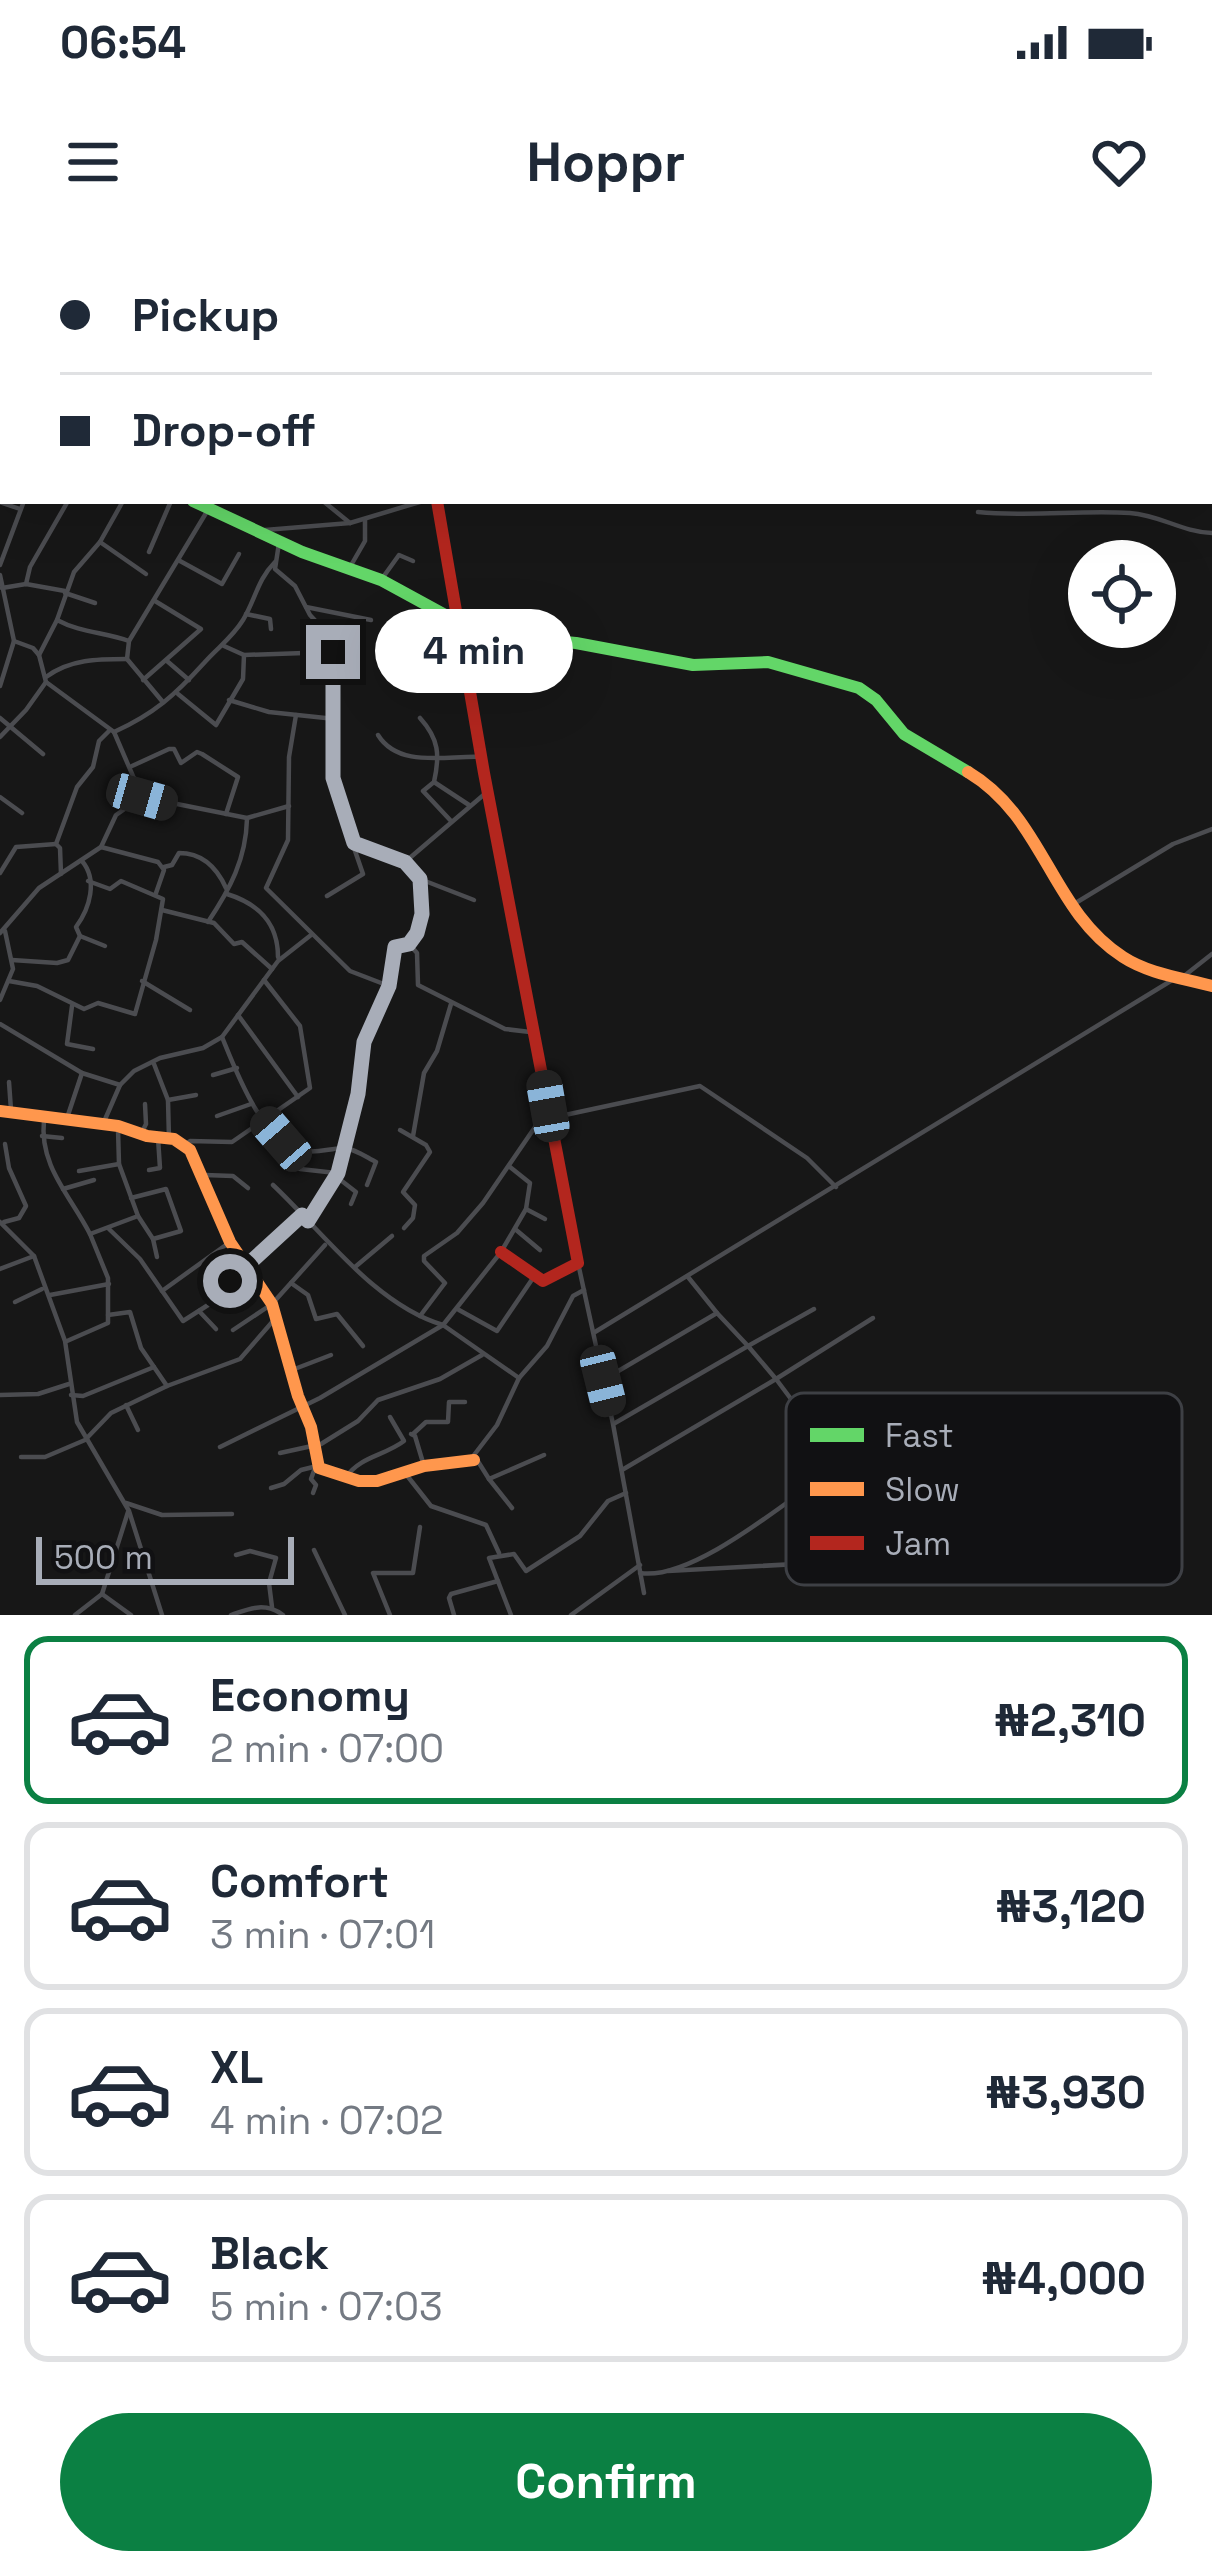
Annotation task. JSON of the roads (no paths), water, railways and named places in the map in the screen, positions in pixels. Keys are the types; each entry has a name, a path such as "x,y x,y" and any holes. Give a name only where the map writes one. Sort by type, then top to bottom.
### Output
{"main road":[{"path":"211,504 279,542 381,580 480,634 576,643 693,665 768,662 859,688 876,700 904,734 976,777 1011,808 1037,842 1069,907 1130,962 1212,986"},
{"path":"437,504 578,1263 549,1280 535,1276 502,1252"},
{"path":"3,1110 111,1125 184,1145 192,1154 230,1242 274,1310 315,1444 316,1467 377,1481 424,1466 474,1460"}],"street":[{"path":"26,584 30,568 66,504"},
{"path":"39,656 74,572 100,542 121,504"},
{"path":"149,552 170,504"},
{"path":"162,701 127,659 129,641 211,504"},
{"path":"327,504 350,523"},
{"path":"260,533 273,527 350,523 414,504"},
{"path":"0,565 22,505"},
{"path":"978,512 1132,513 1191,532 1212,532"},
{"path":"350,567 365,542 365,520"},
{"path":"0,528 10,532"},
{"path":"100,542 146,574"},
{"path":"56,844 77,787 93,767 100,741 111,731 142,721 162,701 178,694 224,646 275,562 279,542"},
{"path":"180,560 222,584 239,554"},
{"path":"381,580 399,555 412,561"},
{"path":"275,562 280,576 295,586 324,630 333,652 335,794 363,877 327,896"},
{"path":"0,686 14,641 1,582 65,592 95,603"},
{"path":"143,680 201,627 155,601"},
{"path":"306,608 371,620"},
{"path":"246,614 270,619 271,629"},
{"path":"57,620 86,633 129,641"},
{"path":"14,641 33,648 46,680 111,731 142,797"},
{"path":"224,646 244,655 333,652"},
{"path":"178,694 216,725 243,679 244,655"},
{"path":"0,737 57,669 86,660 127,659"},
{"path":"167,661 189,680"},
{"path":"230,700 335,719"},
{"path":"296,715 289,757 288,840 266,888 358,976 389,986"},
{"path":"0,718 43,754"},
{"path":"421,718 434,733 440,756 434,782 422,791 451,821"},
{"path":"378,735 396,752 423,758 482,758"},
{"path":"130,767 169,749 181,763 197,752 202,754 238,777 226,814"},
{"path":"434,782 470,805 469,809"},
{"path":"405,862 488,791"},
{"path":"0,797 22,813"},
{"path":"0,1000 12,960 3,932 39,888 101,847 116,815 142,797 247,818 289,806"},
{"path":"208,922 246,849 247,818"},
{"path":"1069,907 1173,844 1212,830"},
{"path":"354,843 405,862 420,879 474,900"},
{"path":"0,873 16,847 56,844"},
{"path":"56,844 62,874"},
{"path":"101,847 141,855 164,866 172,865 179,853 207,861 221,874 226,891 266,914 276,936 278,961"},
{"path":"82,861 90,873 91,897 76,927 80,936 104,946"},
{"path":"156,893 164,866"},
{"path":"409,944 422,914 420,879"},
{"path":"9,981 37,986 72,1006 90,1009 98,1003 135,1015 163,899 121,881 110,889 88,881"},
{"path":"162,910 208,922 234,944 242,942 272,969"},
{"path":"157,1257 119,1164 111,1125 120,1085 154,1061 203,1048 222,1037 278,961 312,934"},
{"path":"12,960 64,963 80,936"},
{"path":"109,1229 140,1259 182,1321 219,1298 260,1250 305,1218 337,1175 358,1094 364,1042 389,986 396,944 409,944 417,953 418,986 505,1029 533,1032"},
{"path":"595,1332 1212,954"},
{"path":"184,1145 190,1141 232,1142 306,1094 311,1084 300,1026 264,980"},
{"path":"142,981 190,1010"},
{"path":"412,1136 424,1072 437,1052 452,1003"},
{"path":"72,1006 67,1044 93,1049"},
{"path":"238,1015 298,1099"},
{"path":"0,1024 82,1073 120,1085"},
{"path":"222,1037 263,1119 293,1149 327,1152 346,1146 378,1163 368,1185"},
{"path":"148,1170 160,1168 168,1100 154,1061"},
{"path":"213,1075 237,1068"},
{"path":"67,1118 82,1073"},
{"path":"3,1110 9,1082"},
{"path":"420,1316 445,1283 424,1256 457,1233 550,1112 700,1086 807,1158 836,1187"},
{"path":"168,1100 196,1095"},
{"path":"141,1134 146,1104"},
{"path":"217,1116 252,1104"},
{"path":"45,1114 42,1136 48,1162 90,1234 109,1284 106,1326 65,1341"},
{"path":"400,1130 430,1152 403,1192 415,1205 404,1228"},
{"path":"42,1136 62,1138"},
{"path":"0,1222 20,1218 26,1206 9,1168 5,1144"},
{"path":"79,1171 119,1164"},
{"path":"220,1447 304,1406 443,1325 502,1252 526,1209 530,1184 510,1167"},
{"path":"300,1169 337,1175 356,1192 352,1204"},
{"path":"199,1176 233,1176 248,1189"},
{"path":"63,1189 94,1180"},
{"path":"273,1185 326,1244 355,1267 420,1316 443,1325 519,1378"},
{"path":"131,1198 166,1189 181,1231 153,1239"},
{"path":"526,1209 545,1219"},
{"path":"90,1234 138,1216"},
{"path":"0,1222 34,1256 65,1341 71,1395 85,1440 129,1511 162,1615"},
{"path":"514,1229 540,1250"},
{"path":"355,1267 392,1236"},
{"path":"162,1291 230,1242"},
{"path":"21,1457 45,1457 85,1440 111,1412 240,1359 291,1283 326,1244"},
{"path":"0,1268 34,1256"},
{"path":"578,1263 614,1424 644,1593"},
{"path":"458,1310 496,1331 535,1276"},
{"path":"688,1277 787,1393"},
{"path":"291,1283 308,1295 316,1319 337,1314 363,1346"},
{"path":"15,1302 46,1292 109,1284"},
{"path":"512,1508 474,1460 476,1449 497,1425 519,1378 547,1346 572,1296 584,1290"},
{"path":"614,1424 814,1309"},
{"path":"233,1330 274,1310"},
{"path":"199,1311 216,1329"},
{"path":"108,1315 130,1312 141,1348 167,1386"},
{"path":"603,1381 717,1313"},
{"path":"622,1470 873,1318"},
{"path":"292,1370 331,1354"},
{"path":"280,1453 315,1444 358,1421 379,1400 440,1379 484,1354"},
{"path":"71,1395 83,1396 154,1367"},
{"path":"0,1395 38,1394 69,1384"},
{"path":"346,1477 363,1460 386,1453 422,1423 448,1422 449,1402 465,1402"},
{"path":"126,1406 138,1430"},
{"path":"390,1417 404,1440"},
{"path":"413,1434 424,1466"},
{"path":"489,1479 544,1455"},
{"path":"272,1487 316,1467"},
{"path":"313,1493 316,1467"},
{"path":"405,1473 431,1506 486,1525 500,1555"},
{"path":"511,1615 489,1558 514,1554 526,1571 580,1536 608,1501 626,1493"},
{"path":"122,1502 162,1515 232,1514"},
{"path":"640,1569 654,1575 668,1571 727,1541 786,1502"},
{"path":"78,1614 102,1594 129,1511"},
{"path":"390,1615 373,1574 413,1574 420,1527"},
{"path":"314,1550 345,1615"},
{"path":"236,1555 250,1551 276,1558 269,1583 272,1607"},
{"path":"668,1571 786,1565"},
{"path":"571,1615 640,1569"},
{"path":"454,1615 451,1594 497,1581"},
{"path":"102,1594 131,1615"},
{"path":"255,1606 258,1615"},
{"path":"231,1615 255,1606 272,1607 283,1615"}]}
